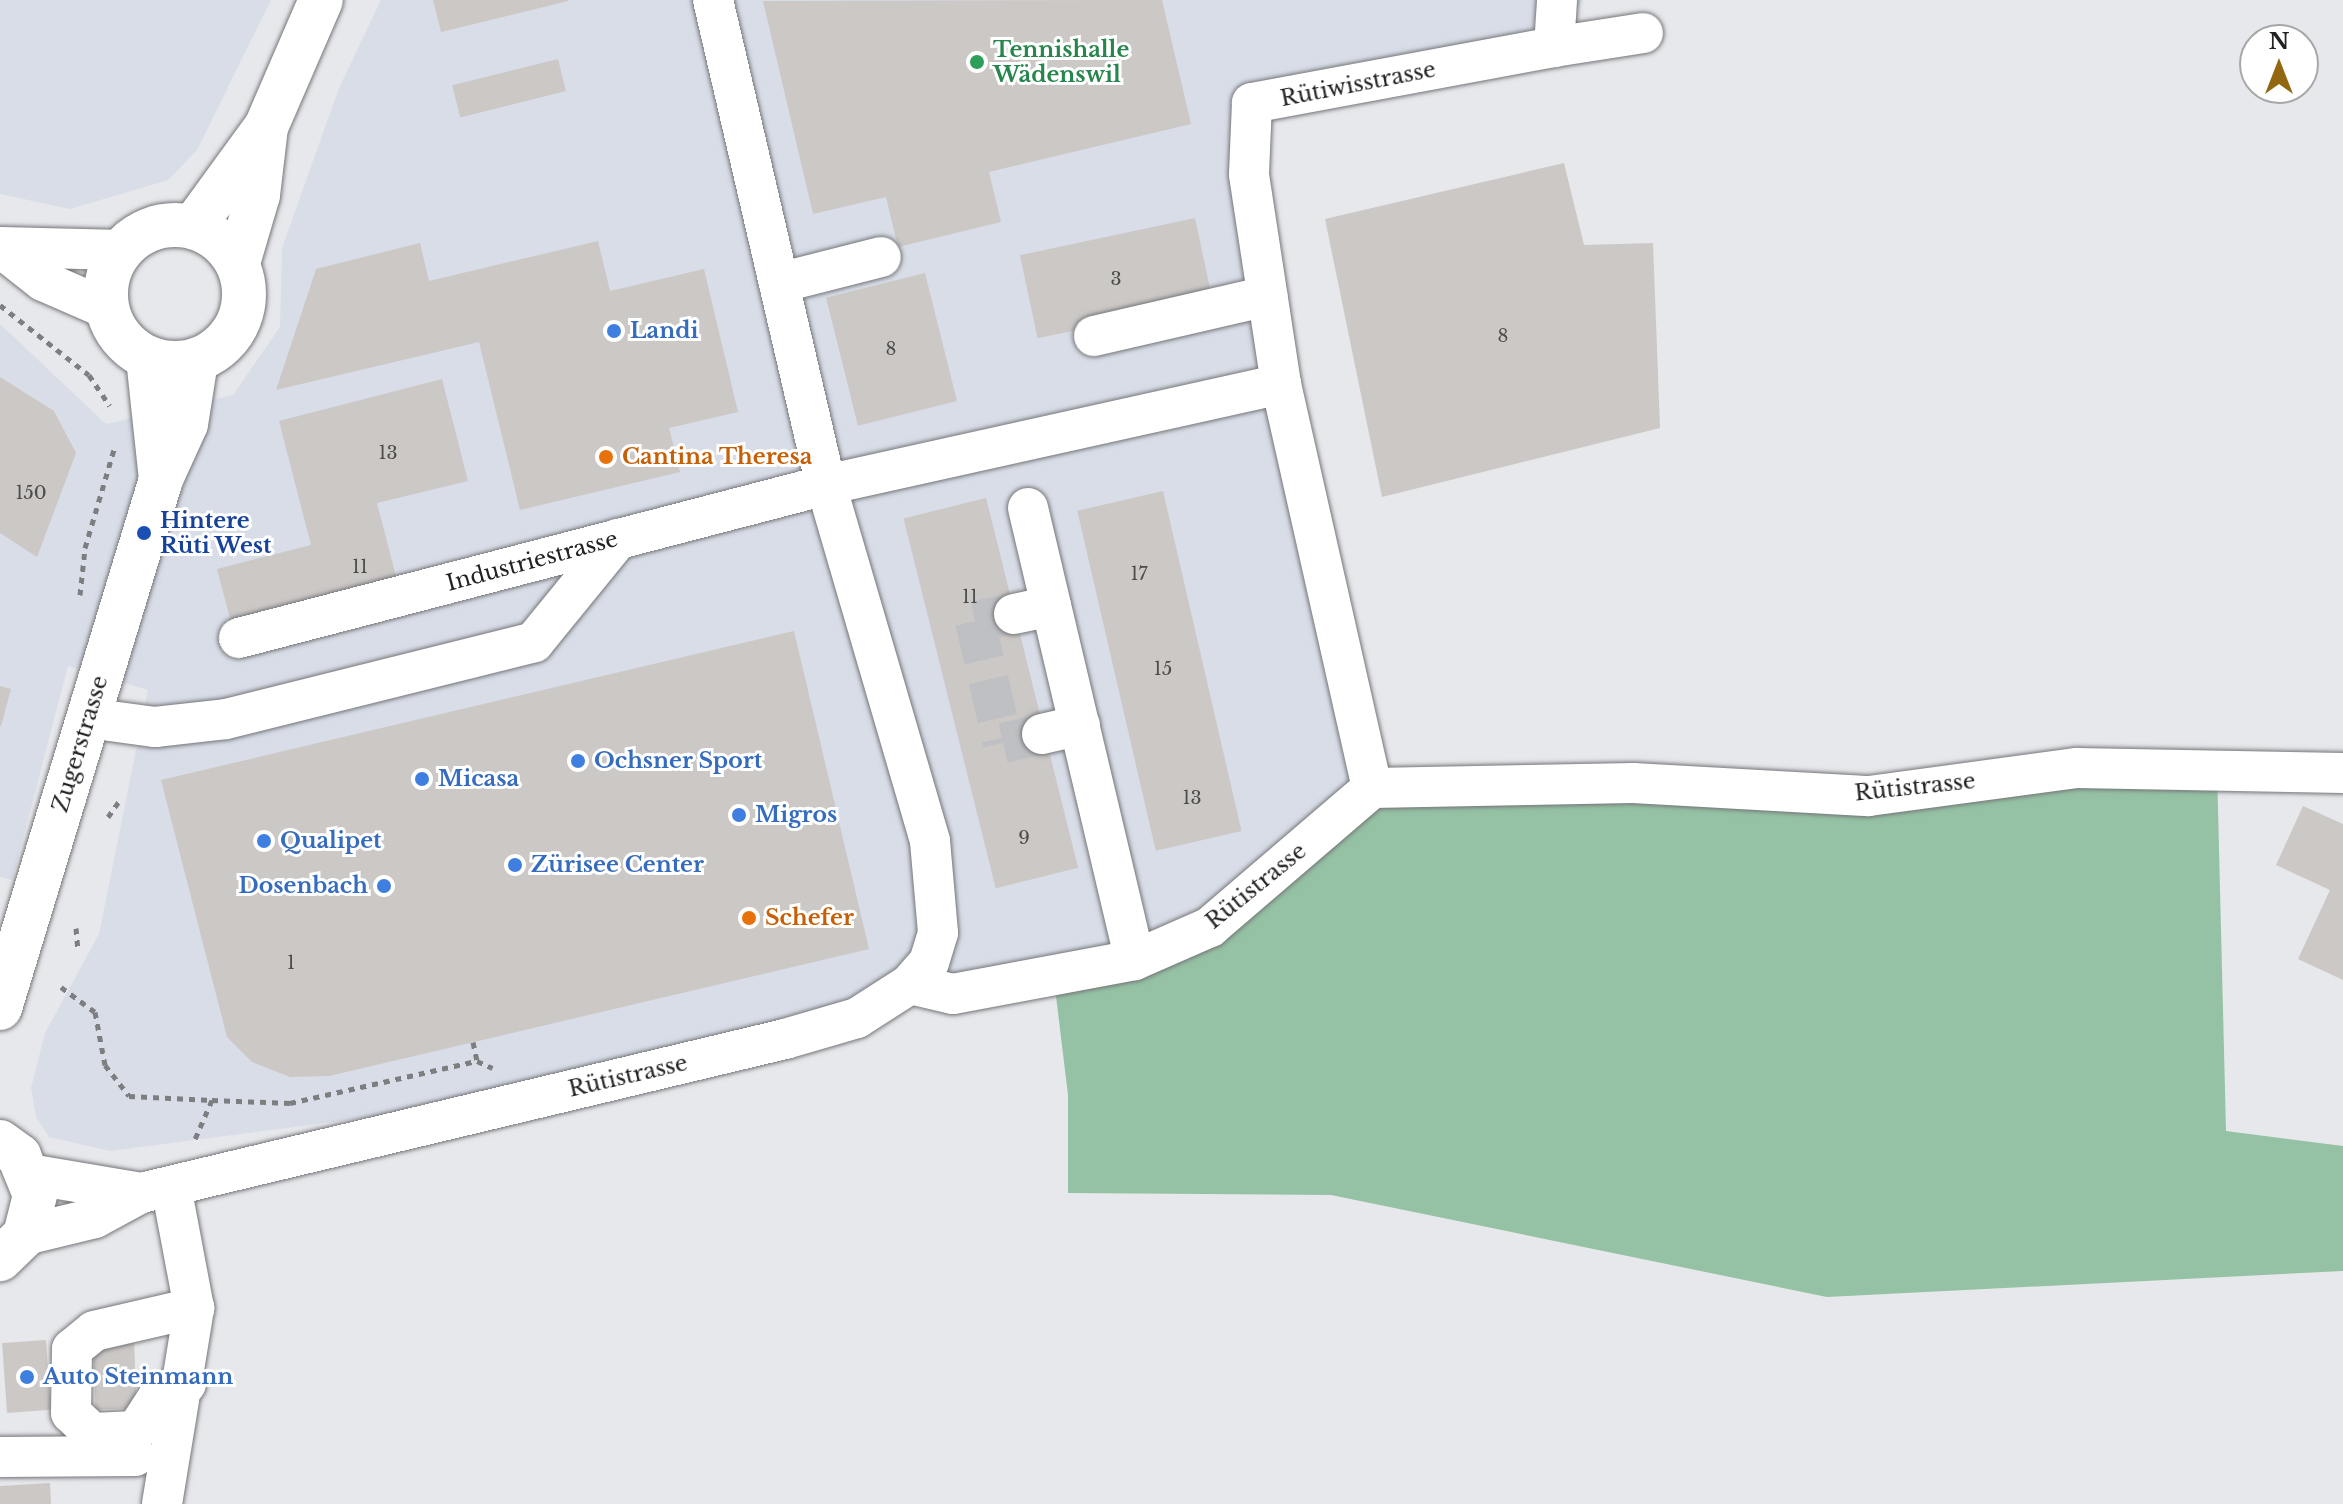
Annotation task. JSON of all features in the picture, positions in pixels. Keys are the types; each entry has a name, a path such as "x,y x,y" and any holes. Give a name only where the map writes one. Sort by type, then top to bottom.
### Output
{"main road":[{"path":"193,227 266,127 321,0"},
{"path":"238,263 258,195 266,127"},
{"path":"193,227 219,240 238,263 245,288 237,327 196,361 148,358 122,339 107,309 107,277 122,250 146,230 193,227"},
{"name":"Zugerstrasse","path":"148,358 161,479"},
{"name":"Zugerstrasse","path":"0,1008 161,479 186,424 196,361"},
{"path":"8,1143 33,1215 13,1247"}],"street":[{"path":"713,0 826,485 939,889 938,933 929,962 910,984"},
{"path":"1554,47 1557,0"},
{"name":"Rütiwisstrasse","path":"1372,788 1281,384 1249,174 1252,103 1643,33"},
{"path":"0,247 122,250"},
{"path":"0,247 43,281 107,309"},
{"path":"779,283 881,257"},
{"path":"1094,336 1267,296"},
{"path":"826,485 1281,384"},
{"name":"Industriestrasse","path":"239,638 826,485"},
{"path":"1028,508 1032,610 1061,729 1135,960"},
{"path":"88,718 155,727 226,719 534,642 618,539"},
{"name":"Rütistrasse","path":"13,1247 95,1218 156,1189 785,1039 857,1018 910,984 953,994 1135,960 1210,927 1372,788 1633,783 1869,796 2077,768 2343,773"},
{"name":"Rütistrasse","path":"8,1143 156,1189"},
{"path":"156,1189 194,1308 186,1384 162,1504"},
{"path":"186,1384 158,1397 136,1431 92,1433 71,1413 72,1349 94,1331 194,1308"},
{"path":"0,1457 171,1454"}],"path":[{"path":"0,305 89,375 117,417"},
{"path":"80,585 85,548 118,434"},
{"path":"85,548 93,540"},
{"path":"108,817 119,801"},
{"path":"76,928 78,951"},
{"path":"61,987 95,1012 105,1065 129,1096 290,1103 477,1061 508,1074"},
{"path":"473,1042 477,1061"},
{"path":"188,1150 212,1100"}],"shaded area":[{"path":"0,0 271,0 197,150 168,180 70,209 0,194"},
{"path":"381,0 1583,0 1554,47 1252,104 1372,788 1210,927 555,1093 110,1151 49,1137 36,1117 31,1088 45,1033 99,934 148,690 68,666 12,880 0,877 0,324 106,424 233,395 280,327 282,248 339,88"}],"green space":[{"path":"2217,768 2226,1131 2343,1146 2343,1271 1827,1297 1331,1195 1068,1193 1068,1095 1056,996 1079,973 1135,960 1372,788"}],"building":[{"path":"433,0 568,0 568,1 441,32"},
{"name":"Tennishalle Wädenswil","path":"1162,0 1191,124 989,172 1001,222 898,247 886,197 813,214 763,1"},
{"path":"558,59 566,91 460,117 452,85"},
{"path":"1564,163 1584,245 1653,243 1660,428 1382,497 1325,219"},
{"path":"1195,218 1213,301 1038,338 1020,255"},
{"path":"598,241 610,291 704,269 738,412 669,428 680,472 520,510 479,342 276,390 316,269 420,243 429,281"},
{"path":"925,273 957,401 858,426 826,298"},
{"path":"0,377 54,411 76,453 37,557 0,533"},
{"path":"442,379 468,481 377,503 399,588 233,630 217,569 311,545 279,421"},
{"path":"1163,491 1242,831 1156,851 1077,511"},
{"path":"986,498 1078,868 996,888 904,519"},
{"name":"Zürisee Center","path":"794,631 869,949 329,1076 290,1077 252,1062 227,1037 161,780"},
{"path":"0,686 11,689 1,726 0,726"},
{"path":"2303,806 2343,824 2343,980 2298,959 2330,890 2276,865"},
{"name":"Auto Steinmann","path":"134,1338 136,1408 95,1409 93,1339"},
{"name":"Auto Steinmann","path":"46,1340 51,1410 7,1413 2,1343"},
{"path":"50,1483 51,1504 0,1504 0,1486"}],"tunnel":[{"path":"1014,614 975,621 1003,743 1042,734"}],"place":[{"name":"Tennishalle Wädenswil","path":"977,62"},
{"name":"Landi","path":"614,331"},
{"name":"Cantina Theresa","path":"606,457"},
{"name":"Hintere Rüti West","path":"144,533"},
{"name":"Ochsner Sport","path":"578,761"},
{"name":"Micasa","path":"422,779"},
{"name":"Migros","path":"739,815"},
{"name":"Qualipet","path":"264,841"},
{"name":"Zürisee Center","path":"515,865"},
{"name":"Dosenbach","path":"384,886"},
{"name":"Schefer","path":"749,918"},
{"name":"Auto Steinmann","path":"27,1377"}]}
